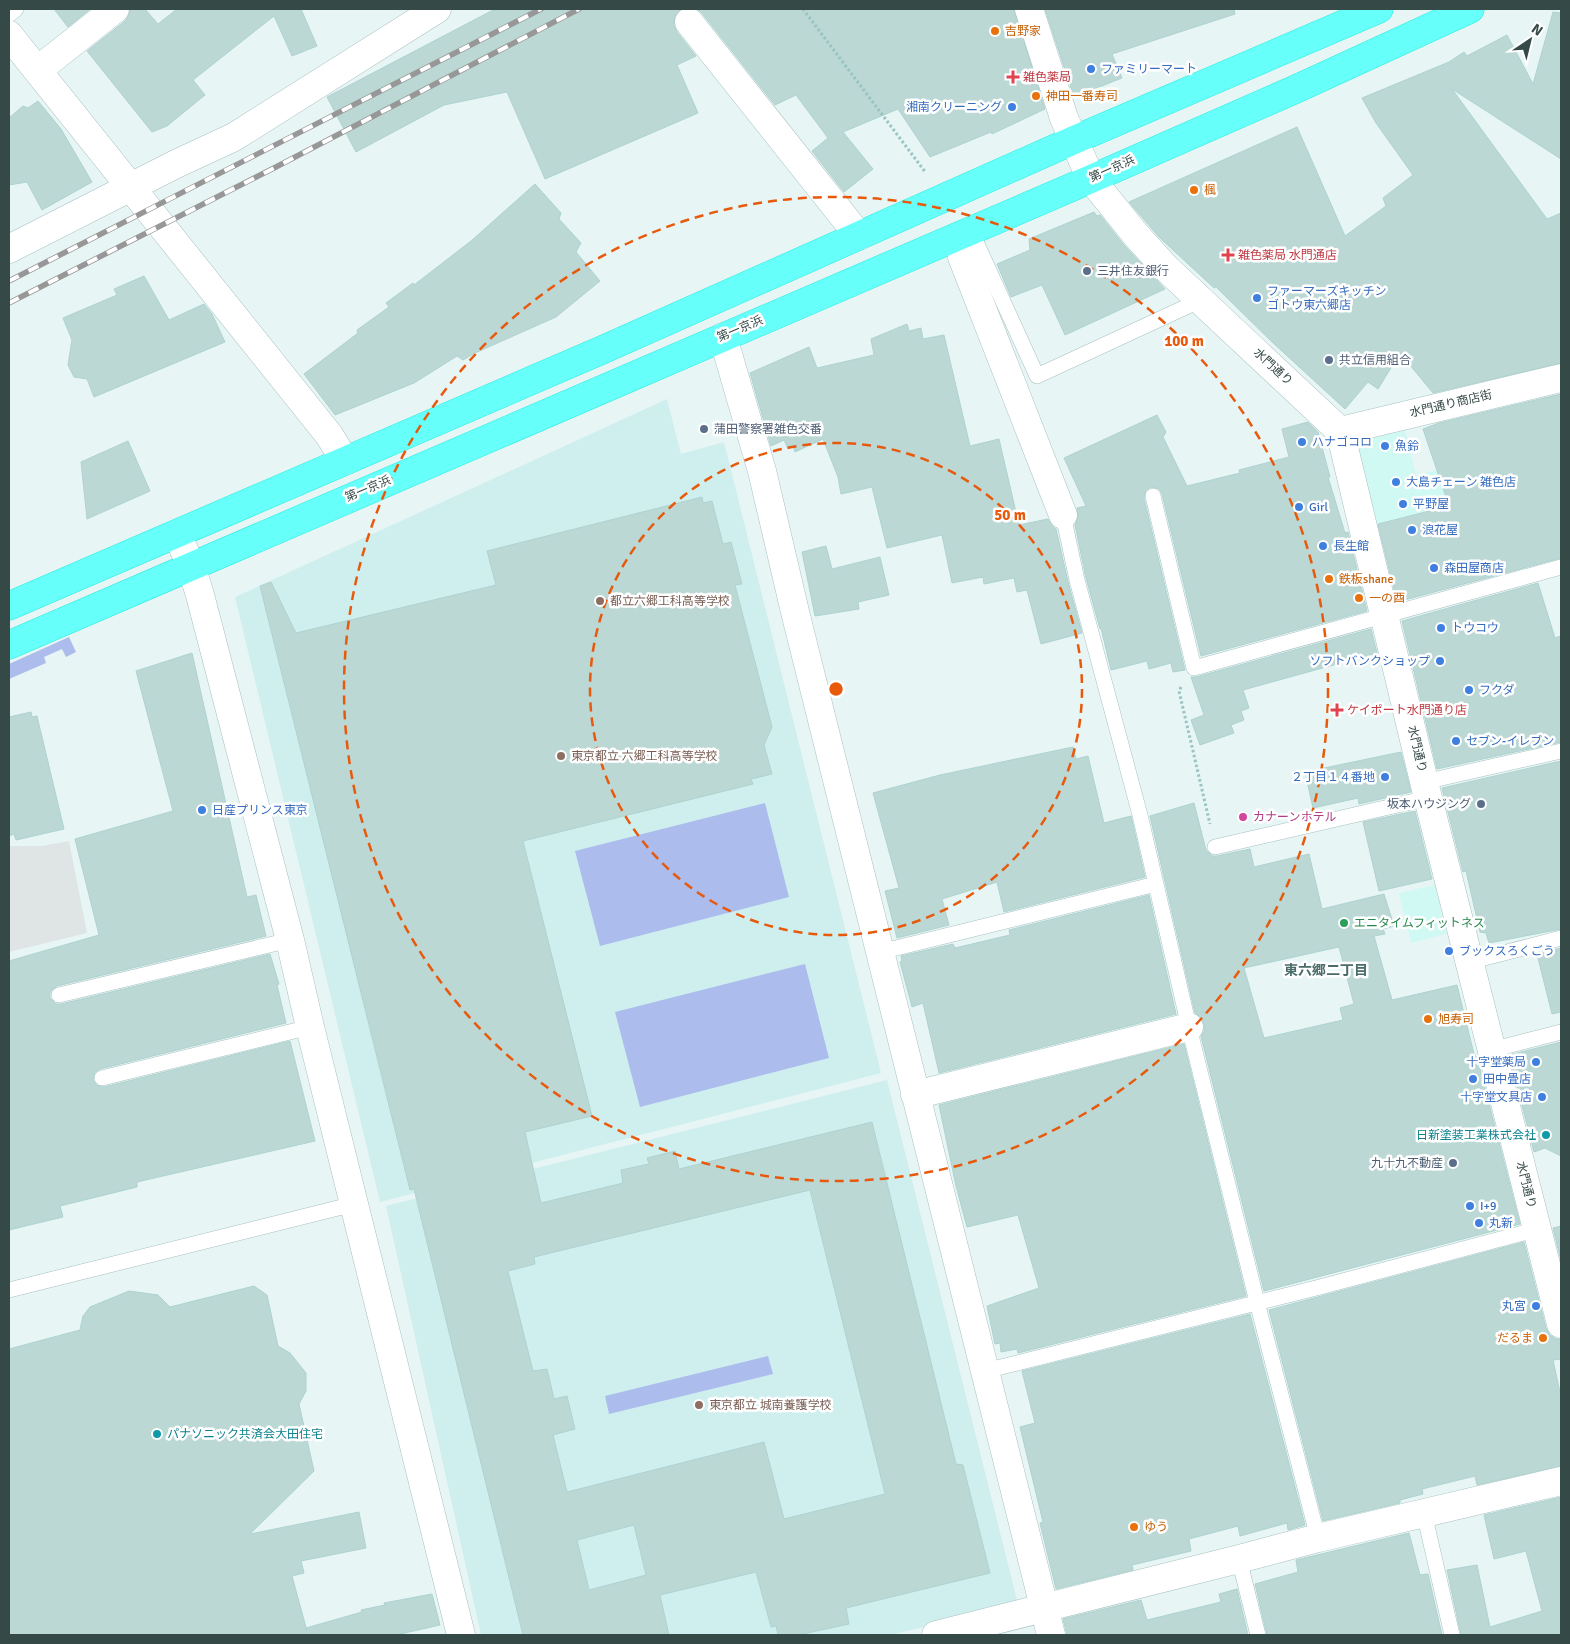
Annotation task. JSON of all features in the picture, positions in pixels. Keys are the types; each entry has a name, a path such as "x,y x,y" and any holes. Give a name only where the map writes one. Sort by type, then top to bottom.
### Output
{"highway":[{"path":"9,606 611,346 1074,140 1380,9"},
{"name":"第一京浜","path":"9,645 971,231 1296,89 1470,9"}],"street":[{"path":"38,70 115,9"},
{"path":"9,249 234,137 437,9"},
{"name":"水門通り","path":"1029,9 1064,118 1090,179 1165,267 1340,431 1386,616 1426,790 1561,1324"},
{"path":"689,22 859,236"},
{"path":"9,35 329,435 345,461"},
{"path":"962,257 1063,514"},
{"path":"723,337 762,471 796,616 1051,1635"},
{"name":"水門通り商店街","path":"1340,431 1561,378"},
{"path":"177,534 191,566 290,940 461,1635"},
{"path":"915,1095 1189,1027"},
{"path":"936,1635 1318,1538 1561,1481"}],"lane":[{"path":"9,15 16,9"},
{"path":"971,231 1037,376 1201,300"},
{"path":"1153,496 1194,668 1561,567"},
{"path":"1063,514 1077,580 1140,815 1189,1027 1318,1538"},
{"path":"1215,847 1561,751"},
{"path":"880,952 1156,884"},
{"path":"1469,962 1561,938"},
{"path":"59,995 290,940"},
{"path":"102,1078 310,1027"},
{"path":"1491,1050 1561,1032"},
{"path":"9,1290 354,1204"},
{"path":"985,1371 1320,1287 1538,1229"},
{"path":"1424,1513 1452,1635"},
{"path":"1239,1559 1258,1635"}],"path":[{"path":"804,9 928,176"},
{"path":"1194,668 1179,691 1215,847"}],"shaded area":[{"path":"667,399 681,454 724,442 881,1073 380,1202 235,597"},
{"path":"1404,427 1416,475 1448,467 1457,503 1373,525 1351,440"},
{"path":"69,637 76,652 66,657 62,649 44,657 46,663 9,679 9,664"},
{"path":"765,803 789,897 600,946 575,851"},
{"path":"69,841 87,933 9,952 9,846 42,846"},
{"path":"1435,885 1446,934 1411,943 1399,893"},
{"path":"805,964 829,1058 640,1107 615,1012"},
{"name":"東京都立 城南養護学校","path":"887,1080 1018,1604 890,1635 481,1635 386,1206"},
{"path":"768,1356 773,1374 609,1414 605,1396"}],"building":[{"path":"54,9 90,9 68,27"},
{"path":"130,9 145,9 158,24 177,9 301,9 317,46 292,56 274,16 193,80 205,95 167,126 152,132 87,51 125,21"},
{"path":"495,9 681,9 675,16 674,25 677,32 696,56 677,65 698,113 545,179 507,92 444,105 356,152 327,97"},
{"path":"697,9 1014,9 1045,109 992,134 991,132 930,157 898,109 843,132 873,169 844,192 812,151 828,138 796,95 775,105"},
{"path":"1045,9 1234,9 1235,14 1112,54 1122,78 1074,97"},
{"path":"1553,12 1561,13 1561,159 1452,89 1547,219 1561,213 1561,363 1433,393 1400,353 1378,389 1368,382 1345,409 1216,287 1214,288 1159,237 1129,202 1297,127 1345,236 1386,206 1383,198 1413,175 1376,123 1362,98 1449,62 1464,52 1467,56 1507,35 1533,84"},
{"path":"38,101 61,129 92,182 42,210 27,182 9,185 9,118 23,106 28,108"},
{"path":"535,184 561,213 559,219 581,243 576,252 600,281 556,317 463,360 457,356 414,383 335,415 304,374 358,333 357,330 389,307 386,303 413,283 414,285 471,241"},
{"path":"1094,212 1097,216 1100,215 1124,245 1165,289 1065,335 1042,285 1011,297 997,264 1030,250 1029,239"},
{"path":"144,276 169,320 204,304 212,314 225,342 94,397 87,379 74,377 68,365 72,340 63,318 117,295 114,289"},
{"path":"907,324 909,331 921,328 923,339 944,335 970,446 999,439 1019,525 1048,519 1056,529 1082,633 1041,644 1027,590 1017,592 1014,578 984,584 983,577 952,583 942,535 887,548 872,487 841,494 838,477 823,439 795,452 793,446 788,449 784,440 771,446 750,373 809,347 817,368 874,355 871,339"},
{"path":"1561,394 1561,558 1397,602 1378,524 1449,506 1423,429 1439,423"},
{"path":"1157,415 1166,432 1163,437 1187,486 1240,473 1239,470 1289,457 1282,429 1308,422 1318,432 1330,477 1328,477 1345,533 1348,532 1367,611 1201,656 1162,494 1159,489 1151,487 1146,490 1144,498 1185,670 1173,672 1171,663 1149,669 1147,661 1111,670 1086,578 1075,525 1078,517 1077,508 1086,506 1064,458"},
{"path":"128,441 150,491 87,519 81,462"},
{"path":"702,497 703,503 712,501 723,544 731,542 742,584 735,585 772,727 764,745 772,774 751,779 753,784 523,841 592,1116 525,1132 541,1203 623,1183 621,1170 649,1164 647,1158 675,1151 679,1169 872,1122 956,1464 963,1465 990,1573 846,1608 849,1624 798,1635 778,1635 776,1626 771,1627 756,1572 660,1595 669,1635 523,1635 414,1189 410,1190 260,586 271,582 296,633 496,585 487,551","holes":["810,1190 885,1494 784,1519 764,1442 567,1492 553,1435 575,1429 567,1396 554,1399 547,1369 533,1371 508,1271 535,1264 534,1257","634,1525 646,1575 589,1590 577,1540"]},
{"path":"826,546 832,569 880,557 889,595 858,602 859,609 815,616 802,552"},
{"path":"1538,583 1555,638 1561,636 1561,742 1437,769 1402,621"},
{"path":"1371,629 1377,653 1243,690 1249,708 1241,711 1244,720 1231,725 1234,733 1200,745 1191,720 1204,715 1191,677"},
{"path":"192,653 247,897 256,895 266,936 57,986 50,992 50,998 56,1004 61,1004 270,954 279,984 277,985 286,1023 100,1069 95,1072 93,1080 96,1085 104,1087 290,1041 315,1141 137,1182 137,1187 60,1206 63,1217 9,1230 9,961 99,935 75,839 173,811 136,671"},
{"path":"31,712 32,717 37,716 64,829 16,840 14,834 9,836 9,717"},
{"path":"1073,747 1076,759 1088,756 1104,823 1131,816 1145,877 1004,912 997,882 942,899 949,925 897,938 885,891 899,888 873,793 940,775"},
{"path":"1401,752 1411,792 1359,804 1358,798 1313,808 1305,772"},
{"path":"1561,761 1561,929 1489,943 1486,933 1480,932 1466,871 1463,872 1442,788"},
{"path":"1194,803 1206,850 1212,856 1217,856 1250,849 1254,867 1309,854 1322,909 1384,894 1394,926 1383,929 1385,934 1374,936 1392,1000 1457,985 1520,1224 1264,1291 1201,1036 1204,1031 1204,1024 1201,1017 1195,1013 1150,816","holes":["1339,947 1354,1004 1340,1008 1343,1020 1264,1038 1244,968"]},
{"path":"1415,811 1432,879 1379,891 1363,822"},
{"path":"1149,895 1176,1014 939,1073 923,1003 912,1007 900,962 902,961 901,956 953,944 955,948 1010,935 1009,930"},
{"path":"1561,948 1561,1012 1552,1014 1537,954"},
{"path":"1561,1042 1561,1156 1545,1148 1534,1152 1509,1055"},
{"path":"1184,1044 1246,1296 1018,1353 1017,1349 1001,1352 1000,1343 995,1344 987,1306 1039,1288 1018,1215 967,1227 956,1186 939,1105"},
{"path":"1561,1226 1561,1261 1553,1228"},
{"path":"1524,1242 1546,1328 1550,1335 1556,1339 1561,1339 1561,1359 1553,1360 1561,1397 1561,1466 1477,1485 1475,1476 1422,1489 1423,1494 1400,1500 1400,1503 1323,1521 1269,1310"},
{"name":"パナソニック共済会大田住宅","path":"254,1286 267,1295 278,1346 290,1353 306,1373 306,1391 299,1404 314,1471 250,1534 359,1512 366,1548 301,1561 304,1573 292,1576 306,1628 362,1612 361,1610 385,1605 384,1603 432,1594 440,1625 396,1635 9,1635 9,1349 80,1330 83,1316 90,1307 129,1291 158,1295 170,1307"},
{"path":"1250,1314 1305,1525 1288,1530 1287,1523 1240,1536 1238,1526 1189,1539 1191,1551 1132,1565 1133,1570 1056,1589 1040,1523 1043,1522 1020,1427 1035,1423 1022,1371"},
{"path":"1561,1497 1561,1635 1461,1635 1447,1570 1477,1565 1490,1627 1542,1611 1526,1551 1494,1559 1484,1515"},
{"path":"1409,1533 1420,1575 1428,1574 1442,1635 1267,1635 1255,1584 1298,1572 1296,1560"},
{"path":"1237,1589 1248,1635 1067,1635 1063,1619 1141,1600 1147,1620 1221,1602 1219,1594"}],"railway":[{"path":"9,281 541,9"},
{"path":"9,303 579,9"}],"place":[{"name":"吉野家","path":"995,31"},
{"name":"ファミリーマート","path":"1091,69"},
{"name":"雑色薬局","path":"1013,77"},
{"name":"神田一番寿司","path":"1036,96"},
{"name":"湘南クリーニング","path":"1012,107"},
{"name":"楓","path":"1194,190"},
{"name":"雑色薬局 水門通店","path":"1228,255"},
{"name":"三井住友銀行","path":"1087,271"},
{"name":"ファーマーズキッチン ゴトウ東六郷店","path":"1257,298"},
{"name":"共立信用組合","path":"1329,360"},
{"name":"蒲田警察署雑色交番","path":"704,429"},
{"name":"ハナゴコロ","path":"1302,442"},
{"name":"魚鈴","path":"1385,446"},
{"name":"大島チェーン 雑色店","path":"1396,482"},
{"name":"平野屋","path":"1403,504"},
{"name":"Girl","path":"1299,507"},
{"name":"浪花屋","path":"1412,530"},
{"name":"長生館","path":"1323,546"},
{"name":"森田屋商店","path":"1434,568"},
{"name":"鉄板shane","path":"1329,579"},
{"name":"一の酉","path":"1359,598"},
{"name":"都立六郷工科高等学校","path":"600,601"},
{"name":"トウコウ","path":"1441,628"},
{"name":"ソフトバンクショップ","path":"1440,661"},
{"name":"フクダ","path":"1469,690"},
{"name":"ケイポート水門通り店","path":"1337,710"},
{"name":"セブン-イレブン","path":"1456,741"},
{"name":"東京都立 六郷工科高等学校","path":"561,756"},
{"name":"２丁目１４番地","path":"1385,777"},
{"name":"坂本ハウジング","path":"1481,804"},
{"name":"日産プリンス東京","path":"202,810"},
{"name":"カナーンホテル","path":"1243,817"},
{"name":"エニタイムフィットネス","path":"1344,923"},
{"name":"ブックスろくごう","path":"1449,951"},
{"name":"旭寿司","path":"1428,1019"},
{"name":"十字堂薬局","path":"1536,1062"},
{"name":"田中畳店","path":"1473,1079"},
{"name":"十字堂文具店","path":"1542,1097"},
{"name":"日新塗装工業株式会社","path":"1546,1135"},
{"name":"九十九不動産","path":"1453,1163"},
{"name":"I+9","path":"1470,1206"},
{"name":"丸新","path":"1479,1223"},
{"name":"丸宮","path":"1536,1306"},
{"name":"だるま","path":"1543,1338"},
{"name":"東京都立 城南養護学校","path":"699,1405"},
{"name":"パナソニック共済会大田住宅","path":"157,1434"},
{"name":"ゆう","path":"1134,1527"}],"district":[{"name":"東六郷二丁目","path":"1326,970"}]}
